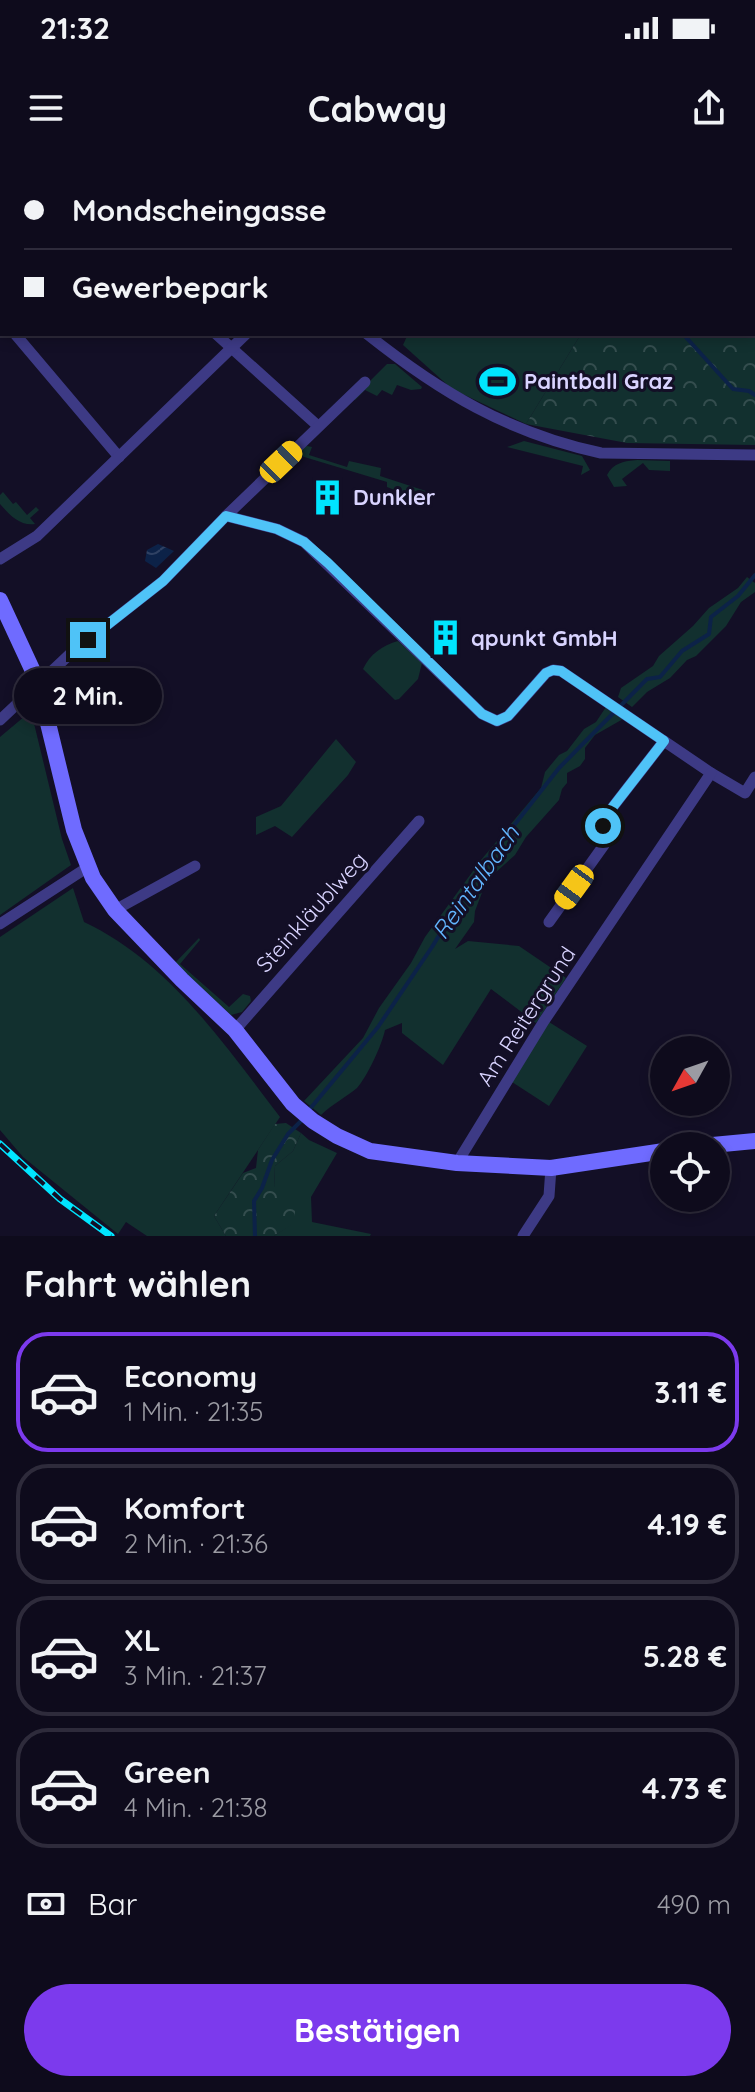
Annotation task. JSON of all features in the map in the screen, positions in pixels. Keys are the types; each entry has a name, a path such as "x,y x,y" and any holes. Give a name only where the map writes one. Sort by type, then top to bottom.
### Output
{"main road":[{"path":"0,600 38,682 74,830 88,867 115,910 235,1030 293,1104 337,1136 370,1151 457,1163 551,1168 650,1153"},
{"path":"730,1143 755,1141"}],"street":[{"path":"17,336 119,457"},
{"path":"218,336 318,426"},
{"path":"0,559 37,536 244,336"},
{"path":"370,336 448,394 500,421 583,449 601,453 755,455"},
{"path":"0,720 38,682 163,581 365,382"},
{"path":"226,516 277,529 304,542 434,669 490,718 497,721 508,716 546,673 561,671 745,793 755,777"},
{"path":"549,922 604,845 605,817 664,741"},
{"name":"Am Reitergrund","path":"457,1163 544,1021 711,773"},
{"name":"Steinkläublweg","path":"235,1030 419,821"},
{"path":"115,910 195,866"},
{"path":"0,924 88,867"},
{"path":"523,1236 549,1196 551,1168"}],"green space":[{"name":"Paintball Graz","path":"407,336 580,336 526,424 452,389 403,345"},
{"path":"580,336 755,336 755,445 627,443 526,424"},
{"path":"387,364 395,364 421,389 411,390 397,385 392,395 382,390 377,396 365,390 355,400 353,398"},
{"path":"524,441 582,456 590,470 581,475 583,466 507,447"},
{"path":"307,446 312,447 309,455 347,467 349,461 381,468 380,476 429,492 424,502 387,487 387,482 301,456 292,459"},
{"path":"670,461 670,471 649,470 643,463 622,479 627,486 614,487 607,475 609,471 619,463"},
{"path":"3,492 27,515 36,507 39,510 30,518 35,524 20,521 7,512 0,504"},
{"path":"747,577 755,583 755,592 741,602 726,626 696,656 687,660 670,678 647,692 632,707 618,697 621,688 653,666 659,656 709,608 738,588"},
{"path":"398,641 422,663 418,679 395,700 363,669 378,651"},
{"path":"606,707 623,719 595,735 585,748 585,759 580,766 567,773 567,783 559,800 483,890 474,922 455,949 468,941 519,946 566,978 536,1023 491,989 443,1065 402,1033 402,1023 385,1030 361,1083 321,1115 304,1101 363,1038 425,937 481,860 541,788 545,772 584,729 596,722"},
{"path":"31,711 71,865 0,915 0,737"},
{"path":"336,739 356,762 348,775 292,837 275,826 256,835 256,817 281,806"},
{"path":"73,888 84,922 115,939 169,982 216,1034 280,1117 214,1216 226,1236 147,1236 126,1222 118,1234 23,1157 0,1130 0,937"},
{"path":"199,938 180,964 229,1007 243,994 250,996 251,1001 242,1012 231,1015 175,963"},
{"path":"549,1022 587,1046 549,1106 512,1082"},
{"path":"286,1123 301,1133 293,1151 275,1166 274,1187 295,1198 295,1223 274,1236 226,1236 214,1216 243,1173 256,1168 258,1150 275,1124"},
{"path":"301,1133 337,1153 311,1197 312,1222 370,1236 274,1236 295,1222 274,1188 275,1166 293,1151"}],"water":[{"path":"158,544 174,551 156,568 145,561 147,550"}],"waterway":[{"path":"685,336 733,389 755,395"},
{"name":"Reintalbach","path":"309,1110 378,1027 479,870 559,768 647,679 660,677 682,651 709,634 711,617 738,596 755,575"},
{"name":"Reintalbach","path":"255,1236 254,1201 272,1160 288,1134 304,1118"}],"railway":[{"path":"0,1144 60,1199 111,1236"}],"place":[{"name":"Paintball Graz","path":"498,381"},
{"name":"Dunkler","path":"327,497"},
{"name":"qpunkt GmbH","path":"445,638"}],"route":[{"path":"88,640 163,581 226,516 277,529 304,542 328,563 482,714 497,721 508,716 546,673 561,671 664,741 605,817 603,826"}]}
